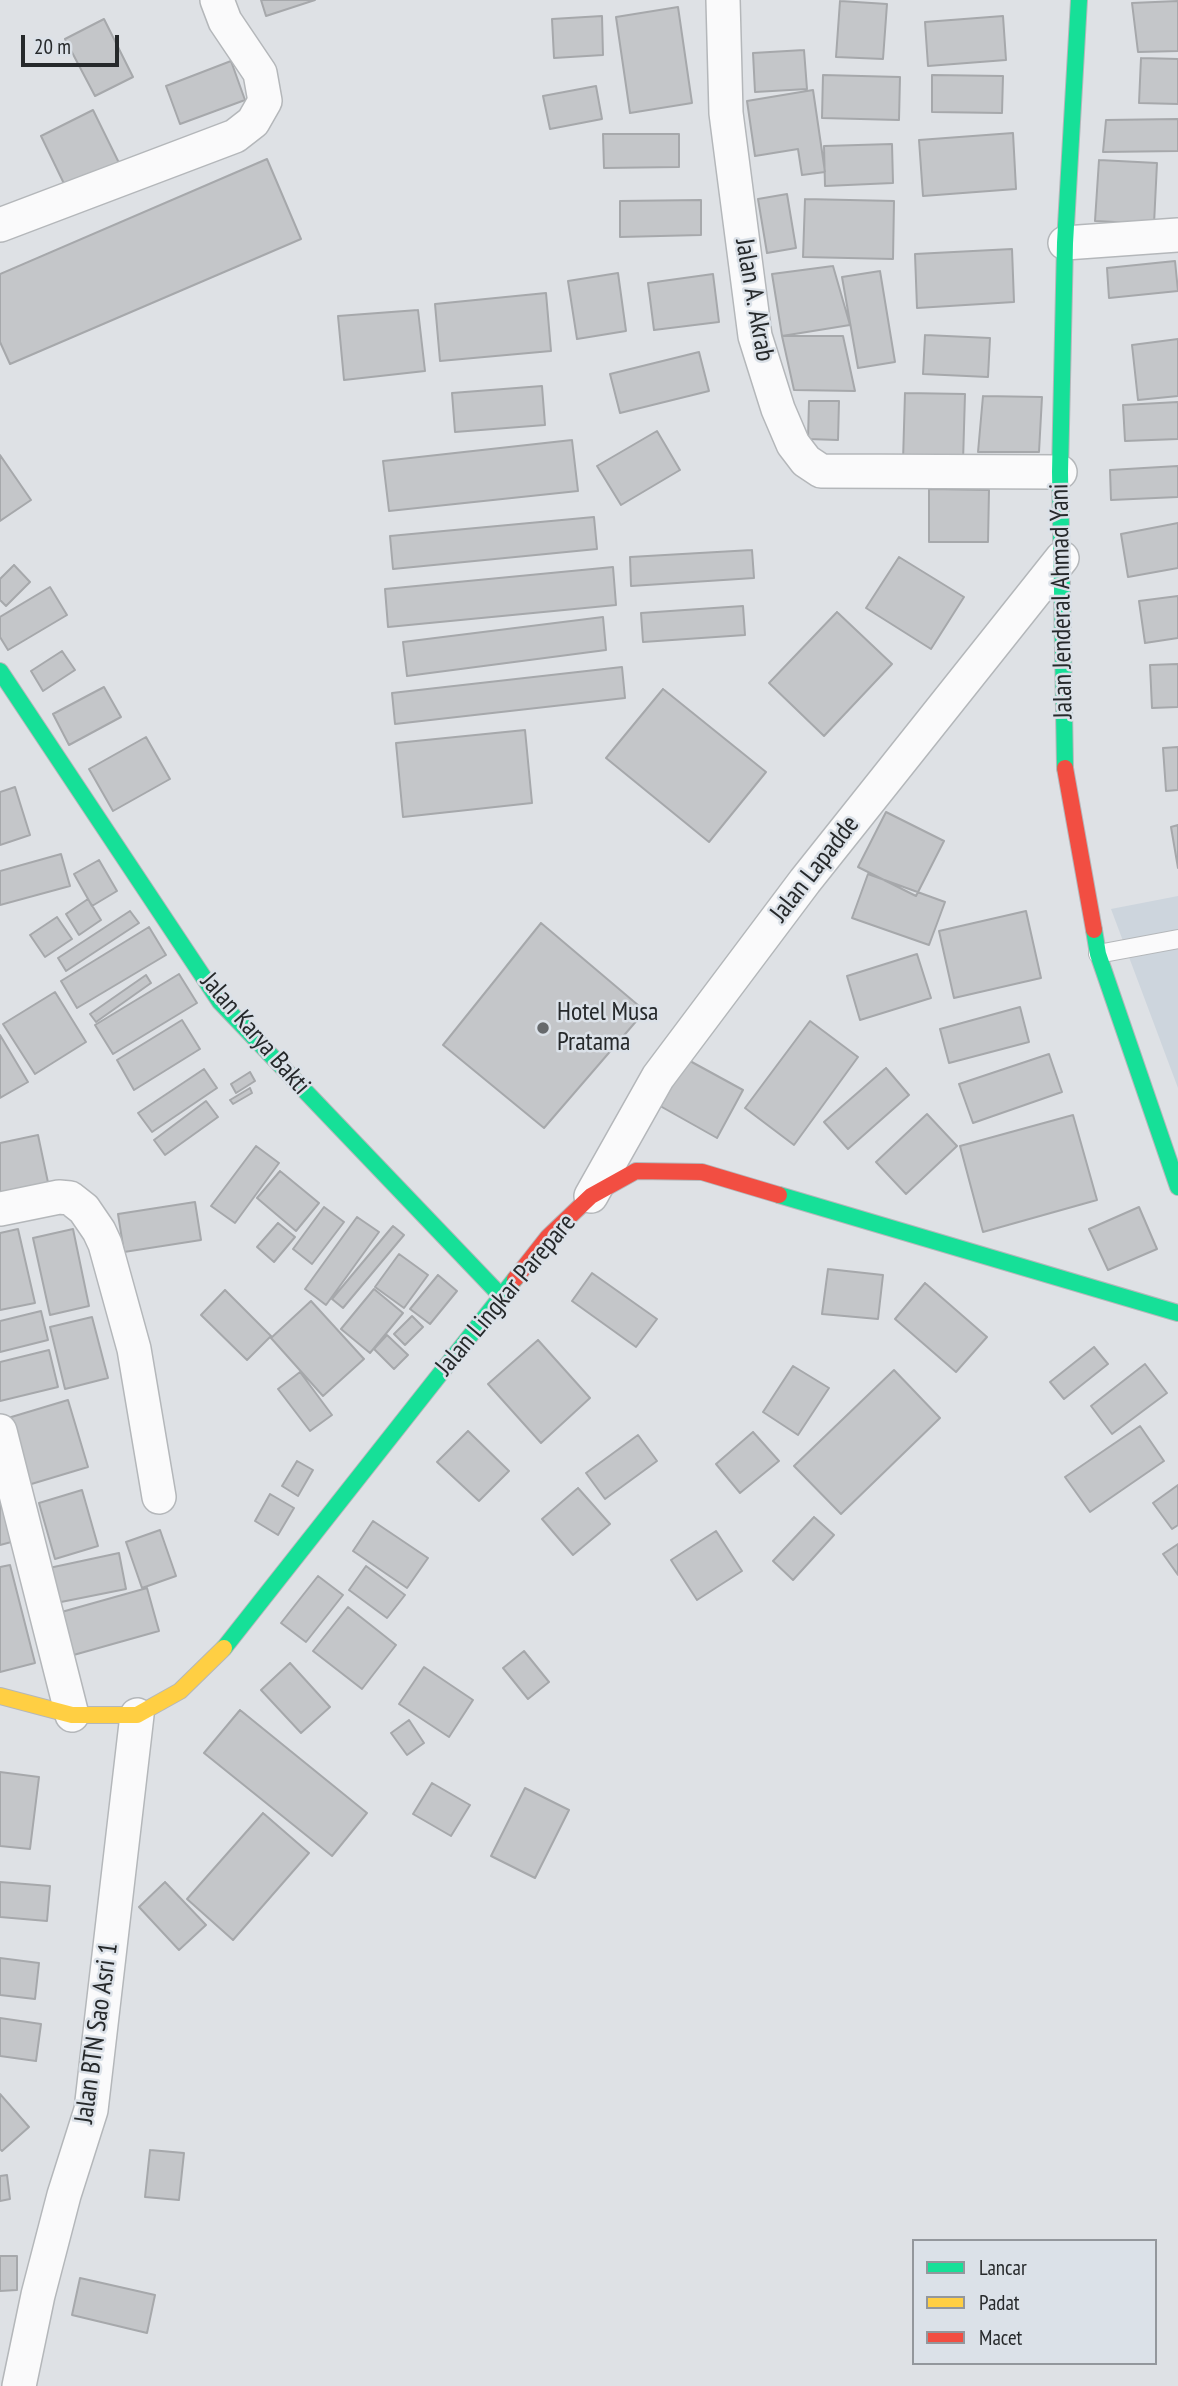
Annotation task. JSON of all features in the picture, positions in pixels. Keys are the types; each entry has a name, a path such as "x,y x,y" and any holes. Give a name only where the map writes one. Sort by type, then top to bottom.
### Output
{"main road":[{"name":"Jalan Jenderal Ahmad Yani","path":"1079,0 1065,243 1060,472 1065,766 1098,954 1178,1187"},
{"name":"Jalan Karya Bakti","path":"0,671 219,1002 501,1296"},
{"name":"Jalan Lingkar Parepare","path":"0,1696 72,1715 137,1715 180,1691 220,1653 548,1237 591,1196 636,1171 702,1172 1178,1313"}],"street":[{"path":"0,225 235,136 253,121 265,101 260,73 225,21 217,0"},
{"name":"Jalan A. Akrab","path":"723,0 726,113 755,336 778,409 793,444 806,461 821,471 1060,472"},
{"path":"1065,243 1178,235"},
{"name":"Jalan Lapadde","path":"591,1196 658,1077 805,881 1062,558"},
{"path":"0,1209 59,1197 70,1198 84,1209 99,1231 134,1349 159,1497"},
{"path":"0,1431 72,1715"},
{"name":"Jalan BTN Sao Asri 1","path":"19,2386 44,2270 91,2110 137,1715"}],"lane":[{"path":"1098,954 1178,939"}],"shaded area":[{"path":"1178,896 1178,1088 1111,909"}],"building":[{"path":"261,0 315,0 266,16"},
{"path":"840,1 887,4 883,59 836,57"},
{"path":"1178,1 1178,51 1138,52 1132,3"},
{"path":"678,7 692,103 630,113 616,17"},
{"path":"602,16 603,55 554,58 552,19"},
{"path":"1003,16 1006,60 928,66 925,22"},
{"path":"104,19 133,77 95,96 65,39"},
{"path":"804,50 807,89 755,92 753,53"},
{"path":"1141,58 1178,59 1178,104 1139,103"},
{"path":"231,61 245,100 180,124 166,86"},
{"path":"823,75 900,77 899,120 822,118"},
{"path":"932,75 1003,76 1002,113 932,112"},
{"path":"596,86 602,119 550,129 543,96"},
{"path":"813,90 825,172 802,175 798,149 755,156 747,101"},
{"path":"93,110 122,169 69,194 41,136"},
{"path":"1178,119 1178,151 1103,152 1106,120"},
{"path":"1013,133 1016,189 923,196 919,140"},
{"path":"603,134 679,134 679,167 604,168"},
{"path":"892,144 893,183 825,186 824,146"},
{"path":"267,159 301,239 10,364 0,342 0,274"},
{"path":"1099,160 1157,163 1154,224 1095,221"},
{"path":"787,194 796,248 767,253 758,199"},
{"path":"805,199 894,201 893,259 803,257"},
{"path":"701,200 701,235 620,237 620,201"},
{"path":"1012,249 1014,302 917,308 915,254"},
{"path":"1175,261 1178,291 1109,298 1107,268"},
{"path":"833,266 850,325 782,336 772,274"},
{"path":"880,271 895,362 858,368 842,277"},
{"path":"618,273 626,331 577,339 568,281"},
{"path":"713,274 719,322 654,330 648,283"},
{"path":"546,293 551,351 440,361 435,304"},
{"path":"418,310 425,371 344,380 338,316"},
{"path":"925,335 990,338 988,377 923,374"},
{"path":"782,336 843,336 855,391 794,390"},
{"path":"1178,339 1178,396 1138,400 1132,345"},
{"path":"699,352 709,391 620,413 610,374"},
{"path":"542,386 545,425 455,432 452,393"},
{"path":"905,393 965,394 963,462 903,461"},
{"path":"983,396 1042,397 1039,452 978,452"},
{"path":"809,401 839,401 838,440 808,439"},
{"path":"1178,402 1178,439 1125,441 1123,405"},
{"path":"657,431 680,470 621,505 597,466"},
{"path":"572,440 578,491 389,511 383,461"},
{"path":"0,455 31,500 0,521"},
{"path":"1178,466 1178,497 1111,500 1110,470"},
{"path":"929,489 989,490 988,542 929,542"},
{"path":"594,517 597,549 393,569 390,536"},
{"path":"1178,523 1178,568 1128,577 1121,534"},
{"path":"752,550 754,578 631,586 630,557"},
{"path":"899,557 964,597 931,649 866,608"},
{"path":"14,565 30,582 6,606 0,600 0,579"},
{"path":"613,567 616,605 388,627 385,589"},
{"path":"50,587 67,615 8,650 0,637 0,617"},
{"path":"1178,596 1178,638 1145,643 1139,601"},
{"path":"743,606 745,635 643,642 641,613"},
{"path":"837,612 892,664 824,736 769,683"},
{"path":"603,617 606,650 407,676 403,642"},
{"path":"62,651 75,670 43,691 31,671"},
{"path":"1178,664 1178,707 1152,708 1150,665"},
{"path":"622,667 625,698 395,724 392,693"},
{"path":"104,687 121,717 69,745 53,714"},
{"path":"663,689 766,772 709,842 606,758"},
{"path":"525,730 532,803 403,817 396,743"},
{"path":"146,737 170,779 113,811 89,769"},
{"path":"1178,747 1178,790 1166,791 1163,748"},
{"path":"15,787 30,835 0,845 0,792"},
{"path":"886,812 944,841 916,896 858,867"},
{"path":"1178,825 1178,868 1171,827"},
{"path":"61,854 70,886 0,905 0,871"},
{"path":"99,860 117,891 92,906 74,874"},
{"path":"868,874 945,902 929,945 852,918"},
{"path":"88,899 101,920 79,935 66,914"},
{"path":"130,911 139,923 66,971 58,958"},
{"path":"1026,911 1041,978 954,998 939,931"},
{"path":"57,917 72,939 45,957 30,935"},
{"name":"Hotel Musa Pratama","path":"541,923 645,1011 544,1128 443,1045"},
{"path":"149,927 166,955 77,1008 61,981"},
{"path":"917,954 931,998 860,1020 847,976"},
{"path":"179,974 197,1003 113,1054 95,1025"},
{"path":"146,975 151,983 96,1022 90,1014"},
{"path":"55,992 86,1042 35,1074 3,1024"},
{"path":"1020,1007 1029,1042 949,1063 940,1029"},
{"path":"182,1020 200,1049 134,1090 117,1060"},
{"path":"810,1021 858,1057 794,1145 745,1108"},
{"path":"0,1035 28,1082 0,1098"},
{"path":"1049,1054 1062,1092 973,1123 959,1084"},
{"path":"679,1055 743,1090 717,1138 653,1102"},
{"path":"886,1068 909,1095 848,1149 824,1122"},
{"path":"204,1069 217,1088 152,1132 138,1113"},
{"path":"250,1072 255,1081 236,1093 231,1084"},
{"path":"250,1088 252,1093 233,1104 230,1100"},
{"path":"206,1101 218,1117 165,1155 154,1140"},
{"path":"927,1114 957,1146 906,1194 876,1162"},
{"path":"1073,1115 1097,1200 983,1232 960,1146"},
{"path":"38,1135 50,1192 0,1202 0,1143"},
{"path":"256,1146 279,1163 235,1223 211,1206"},
{"path":"280,1171 319,1203 296,1231 257,1198"},
{"path":"195,1202 201,1240 124,1252 118,1214"},
{"path":"324,1207 344,1222 312,1264 293,1249"},
{"path":"1139,1207 1157,1249 1108,1270 1089,1229"},
{"path":"357,1217 379,1232 326,1305 305,1289"},
{"path":"278,1223 295,1237 274,1262 257,1247"},
{"path":"393,1226 404,1235 343,1308 332,1299"},
{"path":"18,1229 35,1303 0,1310 0,1233"},
{"path":"73,1229 89,1306 50,1315 33,1238"},
{"path":"399,1254 428,1275 404,1308 375,1287"},
{"path":"828,1269 883,1275 878,1319 822,1314"},
{"path":"592,1273 657,1319 636,1347 572,1301"},
{"path":"438,1275 457,1291 430,1324 410,1309"},
{"path":"925,1283 987,1337 956,1372 895,1319"},
{"path":"374,1289 403,1313 370,1353 341,1329"},
{"path":"225,1290 271,1336 247,1360 201,1315"},
{"path":"311,1301 364,1359 323,1396 271,1338"},
{"path":"41,1311 48,1340 0,1352 0,1321"},
{"path":"412,1316 423,1327 405,1345 394,1334"},
{"path":"92,1317 108,1378 65,1389 50,1327"},
{"path":"387,1335 408,1355 394,1369 374,1349"},
{"path":"538,1340 590,1398 541,1443 488,1384"},
{"path":"1094,1347 1108,1364 1064,1399 1050,1382"},
{"path":"49,1350 58,1387 0,1401 0,1362"},
{"path":"1145,1364 1167,1393 1112,1434 1091,1406"},
{"path":"793,1366 829,1388 798,1435 763,1412"},
{"path":"894,1370 940,1418 841,1514 794,1466"},
{"path":"300,1372 332,1415 310,1431 278,1389"},
{"path":"68,1400 88,1467 28,1485 8,1418"},
{"path":"1140,1426 1164,1461 1090,1512 1065,1477"},
{"path":"468,1431 509,1471 479,1501 437,1462"},
{"path":"753,1432 779,1461 740,1493 716,1464"},
{"path":"638,1435 657,1461 605,1499 586,1473"},
{"path":"297,1461 313,1470 298,1496 282,1486"},
{"path":"1178,1485 1178,1525 1172,1529 1153,1503"},
{"path":"578,1488 610,1524 573,1555 542,1519"},
{"path":"82,1490 98,1546 55,1559 39,1503"},
{"path":"270,1494 294,1508 278,1535 255,1521"},
{"path":"0,1496 19,1540 0,1545"},
{"path":"814,1517 834,1535 793,1580 773,1561"},
{"path":"373,1521 428,1558 407,1588 353,1551"},
{"path":"160,1530 176,1576 142,1588 126,1542"},
{"path":"716,1531 742,1571 697,1600 671,1560"},
{"path":"1178,1544 1178,1575 1163,1554"},
{"path":"119,1553 126,1589 56,1603 49,1568"},
{"path":"10,1565 35,1663 0,1672 0,1567"},
{"path":"366,1566 405,1595 387,1618 349,1590"},
{"path":"318,1576 343,1595 306,1642 281,1623"},
{"path":"147,1588 159,1631 70,1656 58,1613"},
{"path":"348,1607 396,1645 362,1689 313,1651"},
{"path":"524,1651 549,1682 528,1699 503,1668"},
{"path":"290,1663 330,1707 301,1733 261,1690"},
{"path":"424,1667 473,1700 449,1737 399,1704"},
{"path":"240,1710 367,1813 332,1856 204,1753"},
{"path":"409,1720 424,1743 407,1755 391,1733"},
{"path":"0,1772 39,1777 30,1849 0,1846"},
{"path":"432,1783 470,1805 451,1836 413,1814"},
{"path":"525,1788 569,1810 535,1878 491,1856"},
{"path":"263,1813 309,1853 233,1940 187,1899"},
{"path":"0,1882 50,1886 47,1921 0,1917"},
{"path":"165,1882 206,1925 179,1950 139,1907"},
{"path":"0,1958 39,1963 35,1999 0,1995"},
{"path":"0,2018 41,2024 36,2061 0,2056"},
{"path":"0,2094 29,2127 2,2151 0,2149"},
{"path":"150,2150 184,2153 179,2200 145,2197"},
{"path":"7,2175 10,2199 0,2201 0,2176"},
{"path":"0,2256 17,2256 17,2290 0,2291"},
{"path":"80,2278 155,2295 147,2333 72,2315"}],"traffic: fast":[{"path":"1065,768 1060,472 1065,243 1079,0"},
{"path":"0,671 220,1002 501,1296"},
{"path":"1094,930 1098,954 1178,1187"},
{"path":"779,1195 1178,1313"},
{"path":"224,1648 515,1279"}],"traffic: slow":[{"path":"0,1696 72,1715 137,1715 180,1691 224,1648"}],"traffic: jam":[{"path":"1065,768 1094,930"},
{"path":"515,1279 548,1237 591,1196 636,1171 702,1172 779,1195"}],"place":[{"name":"Hotel Musa Pratama","path":"543,1028"}]}
